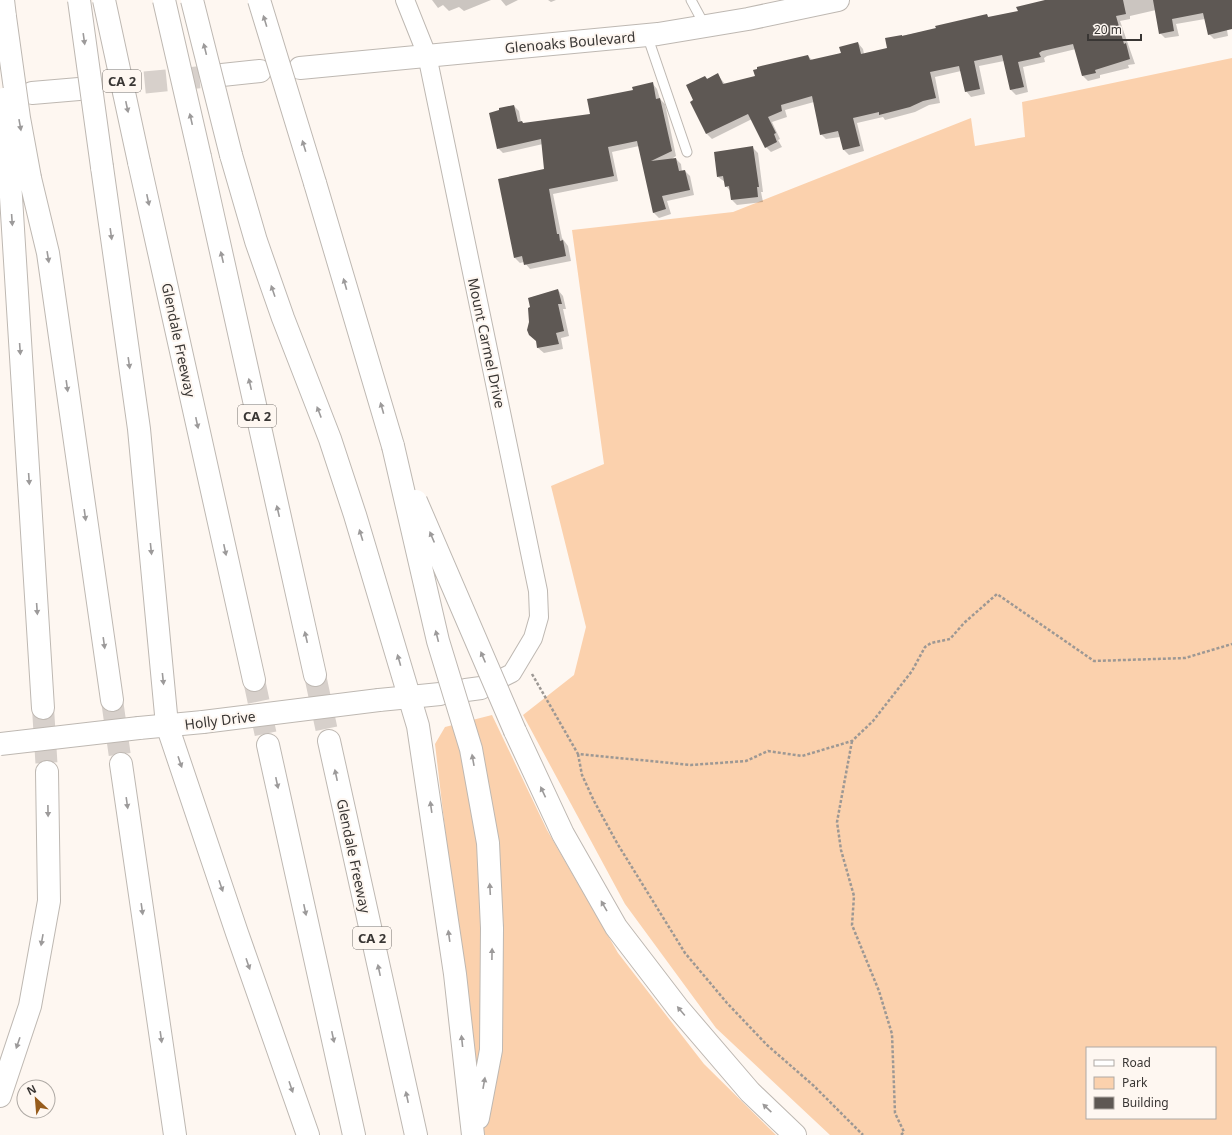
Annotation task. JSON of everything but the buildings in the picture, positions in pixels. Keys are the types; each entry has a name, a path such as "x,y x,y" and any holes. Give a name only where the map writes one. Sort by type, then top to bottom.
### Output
{"main road":[{"path":"79,0 138,429 167,726 237,933 308,1135"},
{"name":"Glendale Freeway","path":"104,0 254,680"},
{"name":"CA 2","path":"164,0 315,676"},
{"path":"192,0 231,155 256,241 283,318 330,439 355,515 420,734 454,967 473,1135"},
{"path":"259,0 393,446 438,641 471,749 488,843 492,928 491,1050 473,1135"},
{"name":"Glenoaks Boulevard","path":"300,68 647,35 748,19 838,0"},
{"path":"3,13 20,180 43,708"},
{"path":"222,75 260,71"},
{"path":"32,93 79,89"},
{"path":"20,180 48,253 112,700"},
{"path":"393,446 515,731 563,834 616,927 678,1008 750,1092 795,1135"},
{"name":"Holly Drive","path":"0,744 440,694"},
{"name":"Glendale Freeway","path":"329,741 416,1135"},
{"path":"268,745 354,1135"},
{"path":"121,764 175,1135"},
{"path":"0,1096 30,1006 49,901 47,772"}],"street":[{"name":"Mount Carmel Drive","path":"404,0 427,55 538,591 538,617 533,638 512,673 500,679"}],"lane":[{"path":"691,0 705,26"},
{"path":"647,35 687,152"}],"path":[{"path":"578,754 691,765 746,760 768,751 802,756 852,741 873,721 912,671 925,647 931,643 950,639 964,622 997,594 1094,661 1185,658 1232,644"},
{"path":"522,658 578,754 582,775 594,801 621,849 685,953 727,1003 767,1045 814,1086 863,1135"},
{"path":"852,741 837,822 841,850 854,896 852,926 879,991 892,1034 894,1113 904,1132 901,1135"}],"green space":[{"path":"1232,58 1232,1135 830,1135 716,1028 625,904 523,715 574,675 586,627 551,486 604,464 572,230 733,212 971,118 975,146 1025,137 1022,102"},
{"path":"492,715 547,830 618,953 704,1064 776,1135 481,1135 435,744 445,727"}],"tunnel":[{"path":"79,89 222,75"},
{"path":"315,675 329,741"},
{"path":"254,680 268,745"},
{"path":"112,700 121,764"},
{"path":"43,708 47,772"}]}
